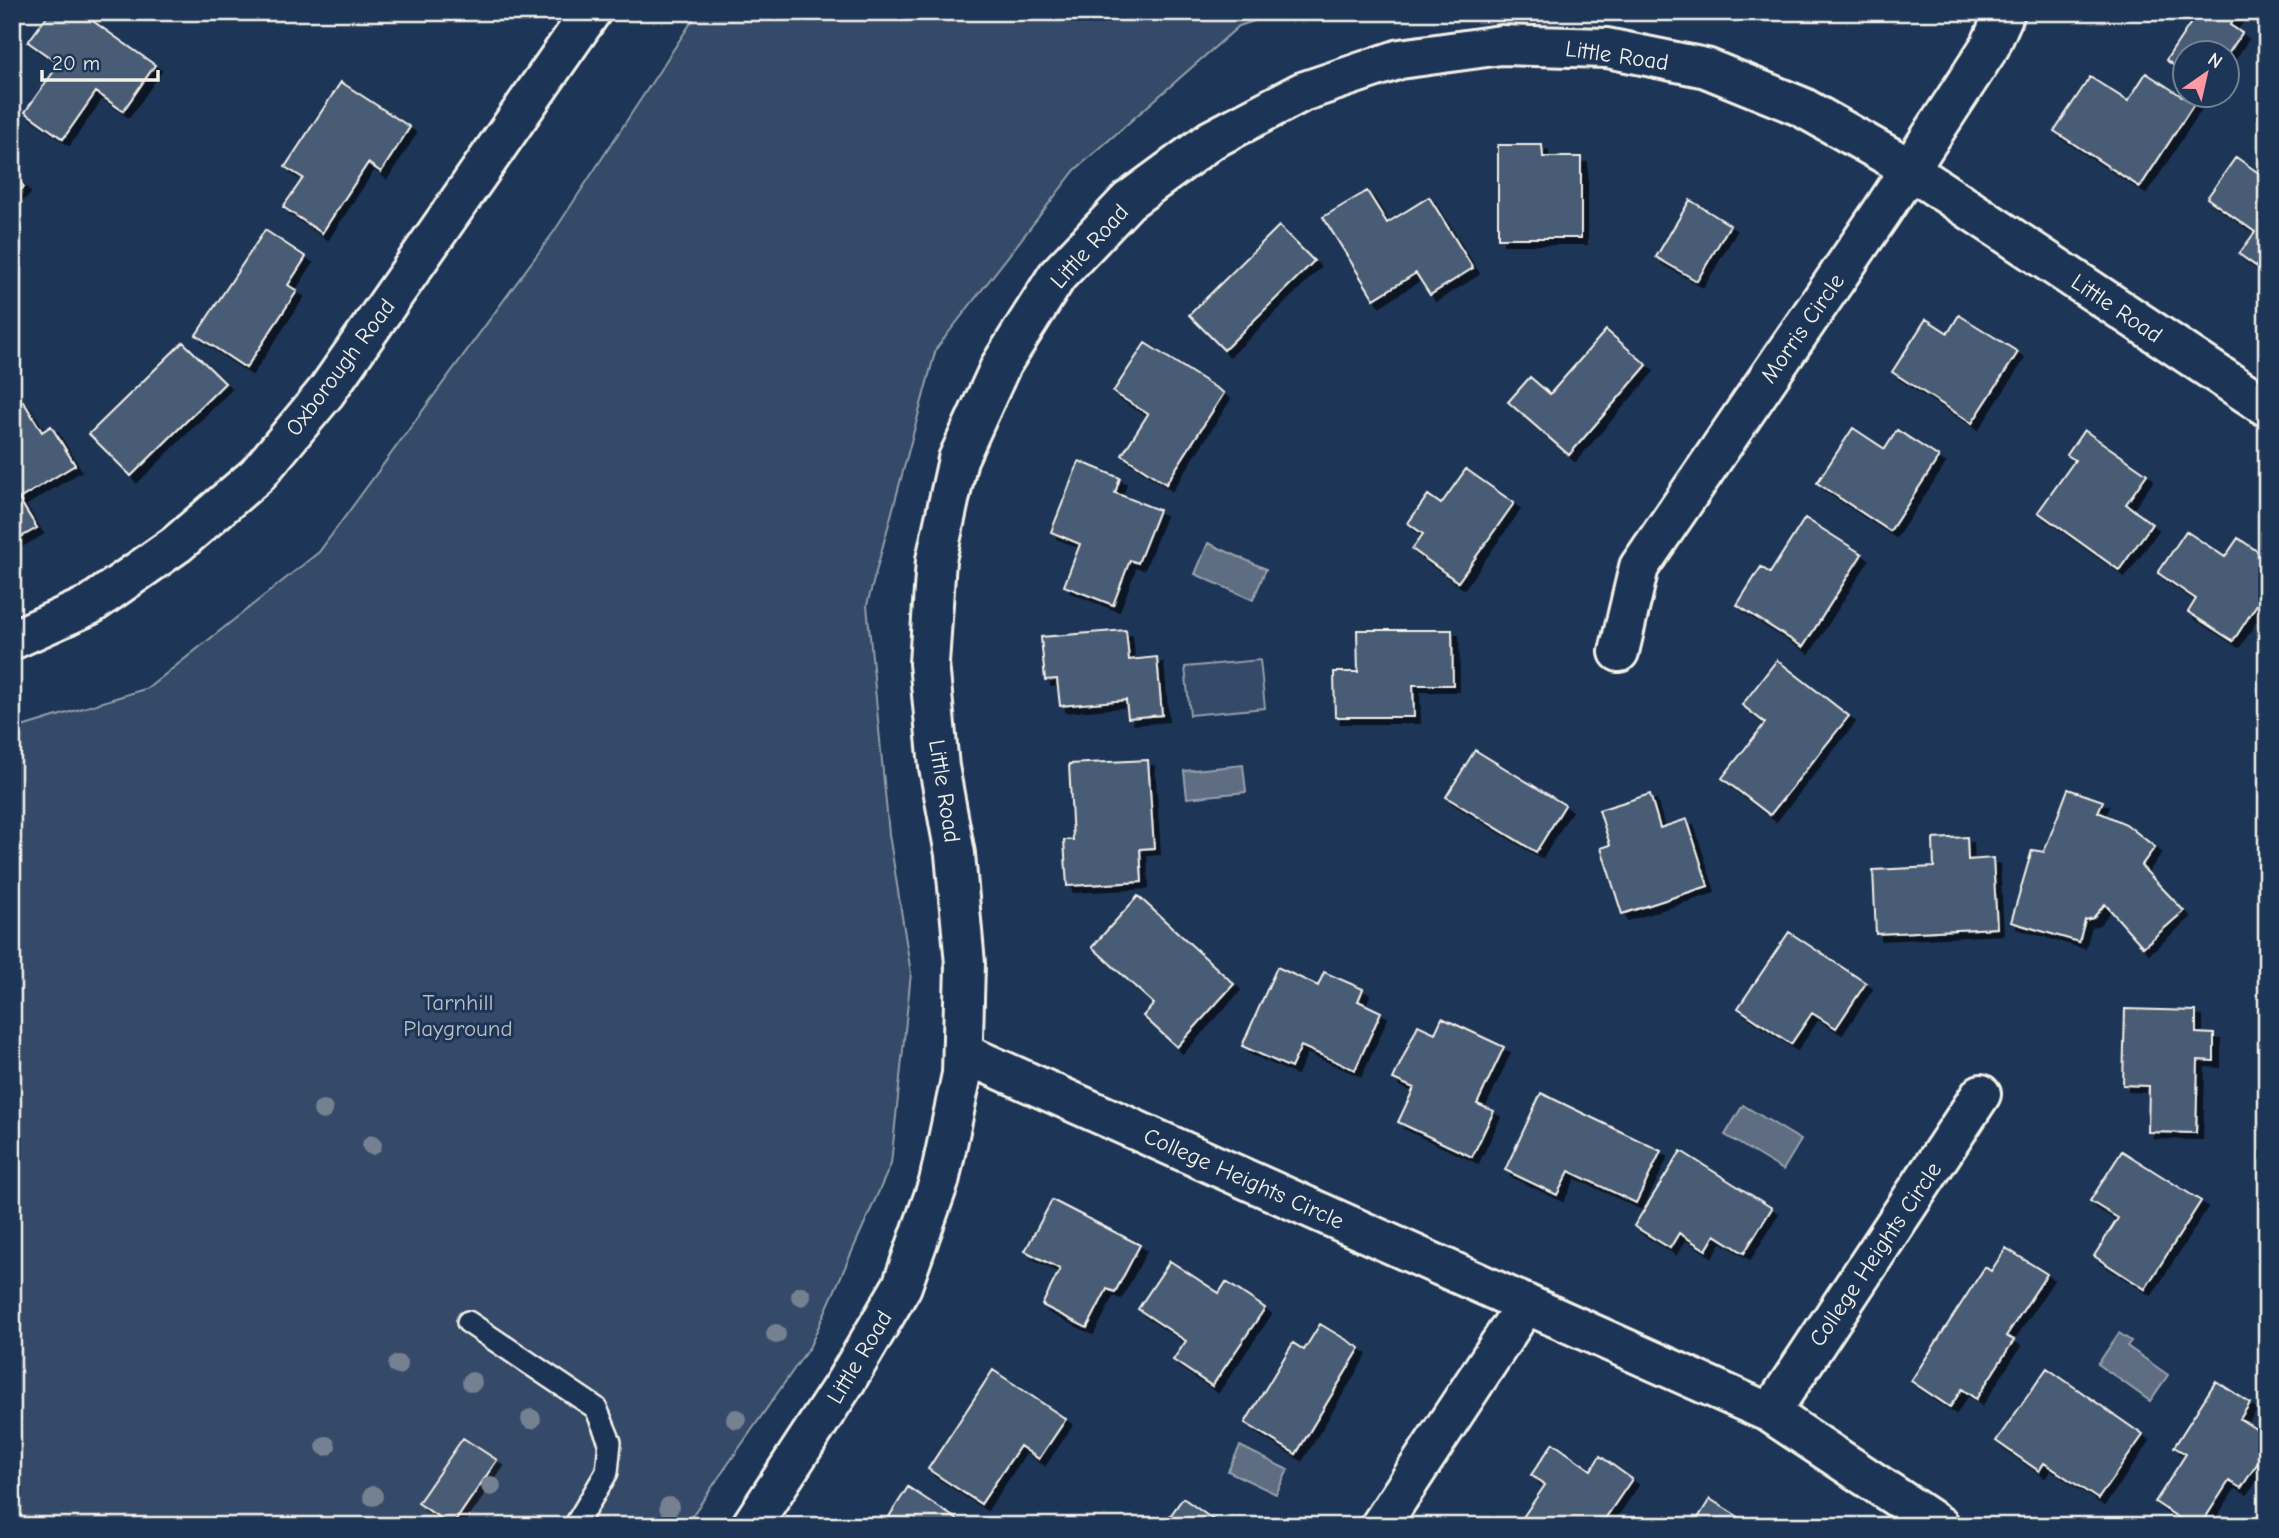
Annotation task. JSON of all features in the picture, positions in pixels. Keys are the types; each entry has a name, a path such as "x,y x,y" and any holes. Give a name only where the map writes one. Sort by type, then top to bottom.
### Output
{"street":[{"name":"Oxborough Road","path":"12,640 90,606 177,544 257,475 326,392 591,12"},
{"name":"Morris Circle","path":"1619,652 1639,566 1909,169 1990,46 2005,12"},
{"name":"Little Road","path":"751,1526 846,1381 902,1286 939,1182 962,1074 965,964 955,854 939,767 929,663 936,559 958,459 1001,365 1056,276 1128,201 1211,140 1302,92 1400,59 1501,45 1607,48 1706,68 1802,107 1909,169 2267,407"},
{"name":"College Heights Circle","path":"963,1053 1770,1413 1940,1526"},
{"name":"College Heights Circle","path":"1770,1413 1981,1094"},
{"path":"1380,1526 1526,1304"}],"lane":[{"path":"468,1322 596,1408 610,1442 607,1472 575,1526"}],"green space":[{"name":"Tarnhill Playground","path":"698,12 1281,12 1239,26 1075,170 936,349 867,605 889,834 911,973 891,1164 810,1346 685,1526 12,1526 12,730 148,688 319,552 553,233"},
{"path":"1260,660 1265,708 1190,715 1185,667"}],"shaded area":[{"path":"1208,543 1266,569 1253,600 1195,574"},
{"path":"1243,765 1246,792 1187,798 1184,771"},
{"path":"1743,1105 1801,1140 1783,1170 1725,1135"},
{"path":"2119,1333 2131,1341 2127,1346 2168,1375 2150,1401 2098,1364"},
{"path":"1240,1446 1288,1470 1276,1494 1228,1471"}],"building":[{"path":"50,12 80,12 155,65 123,111 96,92 63,139 25,112 59,64 28,42"},
{"path":"2198,12 2239,12 2230,25 2242,33 2239,38 2181,38"},
{"path":"2146,73 2170,88 2170,108 2191,108 2140,187 2054,131 2090,77 2128,101"},
{"path":"341,82 410,127 381,172 368,163 322,233 283,207 303,178 285,167"},
{"path":"1498,145 1542,145 1543,157 1581,157 1581,238 1498,238"},
{"path":"2236,157 2267,179 2267,274 2239,254 2255,232 2207,198"},
{"path":"12,172 24,187 12,197"},
{"path":"1367,191 1387,223 1429,197 1473,268 1430,295 1416,273 1374,299 1323,217"},
{"path":"1690,200 1730,225 1697,281 1656,257"},
{"path":"1279,226 1314,261 1224,350 1189,315"},
{"path":"265,230 306,257 288,285 297,291 246,368 196,335"},
{"path":"1959,315 2018,352 1972,423 1892,372 1926,319 1948,333"},
{"path":"1606,330 1647,365 1569,455 1508,402 1530,377 1550,394"},
{"path":"183,342 225,383 131,476 89,434"},
{"path":"1145,343 1224,393 1166,484 1122,455 1148,414 1113,392"},
{"path":"23,401 42,432 51,426 75,465 19,499 37,528 12,542 12,407"},
{"path":"1853,428 1885,449 1897,430 1939,457 1890,531 1817,483"},
{"path":"2084,430 2147,474 2126,504 2152,524 2119,570 2038,512 2075,460 2067,455"},
{"path":"1079,461 1120,478 1115,493 1159,510 1138,563 1130,560 1113,605 1064,586 1080,544 1051,532"},
{"path":"1466,469 1514,503 1458,582 1412,549 1423,534 1408,523 1428,495 1441,504"},
{"path":"1805,518 1862,554 1803,647 1737,605 1761,567 1770,573"},
{"path":"2186,531 2225,557 2238,538 2267,558 2267,606 2259,601 2233,641 2188,612 2196,599 2158,573"},
{"path":"1126,630 1129,660 1157,657 1162,715 1128,718 1126,700 1060,706 1057,679 1045,680 1041,637"},
{"path":"1357,630 1452,630 1453,685 1413,685 1414,717 1335,717 1334,672 1358,672"},
{"path":"1777,660 1849,716 1770,815 1722,778 1765,723 1742,705"},
{"path":"1475,750 1565,805 1536,852 1446,797"},
{"path":"1148,760 1154,848 1140,849 1142,882 1067,886 1064,840 1073,840 1069,764"},
{"path":"2068,789 2103,801 2098,812 2126,824 2155,847 2141,866 2184,911 2143,947 2105,904 2093,918 2085,920 2079,942 2011,922 2032,850 2044,852"},
{"path":"1650,794 1660,828 1687,819 1708,886 1622,914 1601,848 1610,845 1599,810"},
{"path":"1967,837 1968,860 1993,858 1997,928 1876,934 1873,870 1934,867 1933,839"},
{"path":"1138,896 1234,984 1177,1047 1143,1016 1154,1004 1092,947"},
{"path":"1789,932 1866,983 1836,1028 1812,1013 1791,1044 1738,1008"},
{"path":"1277,967 1318,986 1324,972 1363,989 1358,1001 1381,1012 1355,1070 1301,1046 1291,1068 1242,1046"},
{"path":"2125,1009 2196,1011 2196,1033 2214,1034 2214,1061 2198,1060 2196,1133 2148,1132 2149,1086 2123,1085"},
{"path":"1442,1018 1504,1047 1477,1104 1494,1111 1472,1157 1398,1122 1414,1088 1393,1079 1418,1025 1435,1033"},
{"path":"1541,1093 1661,1151 1636,1203 1569,1171 1557,1195 1505,1170"},
{"path":"1681,1151 1772,1208 1744,1253 1715,1235 1706,1250 1679,1233 1670,1248 1634,1226"},
{"path":"2122,1151 2201,1201 2145,1289 2094,1256 2118,1218 2090,1201"},
{"path":"1052,1200 1140,1245 1115,1292 1107,1289 1087,1328 1042,1305 1060,1269 1025,1251"},
{"path":"2006,1248 2047,1274 2006,1336 2014,1340 1976,1399 1962,1389 1950,1407 1911,1381 1985,1267 1991,1271"},
{"path":"1170,1261 1219,1293 1226,1282 1265,1308 1212,1386 1173,1360 1186,1341 1138,1309"},
{"path":"1320,1324 1360,1348 1296,1454 1245,1423 1293,1343 1304,1350"},
{"path":"2047,1368 2143,1435 2098,1499 2044,1463 2039,1471 1996,1441"},
{"path":"993,1370 1066,1419 1039,1459 1020,1446 981,1504 928,1469"},
{"path":"2216,1381 2250,1403 2240,1419 2267,1436 2267,1449 2241,1488 2229,1481 2200,1526 2191,1526 2155,1502 2186,1454 2174,1447"},
{"path":"463,1438 497,1460 452,1526 418,1503"},
{"path":"1553,1443 1591,1470 1600,1456 1632,1479 1600,1526 1517,1526 1545,1485 1531,1475"},
{"path":"908,1487 967,1526 883,1526"},
{"path":"1183,1498 1222,1526 1163,1526"},
{"path":"1710,1499 1753,1526 1693,1526"},
{"path":"1667,1516 1682,1526 1661,1526"}]}
